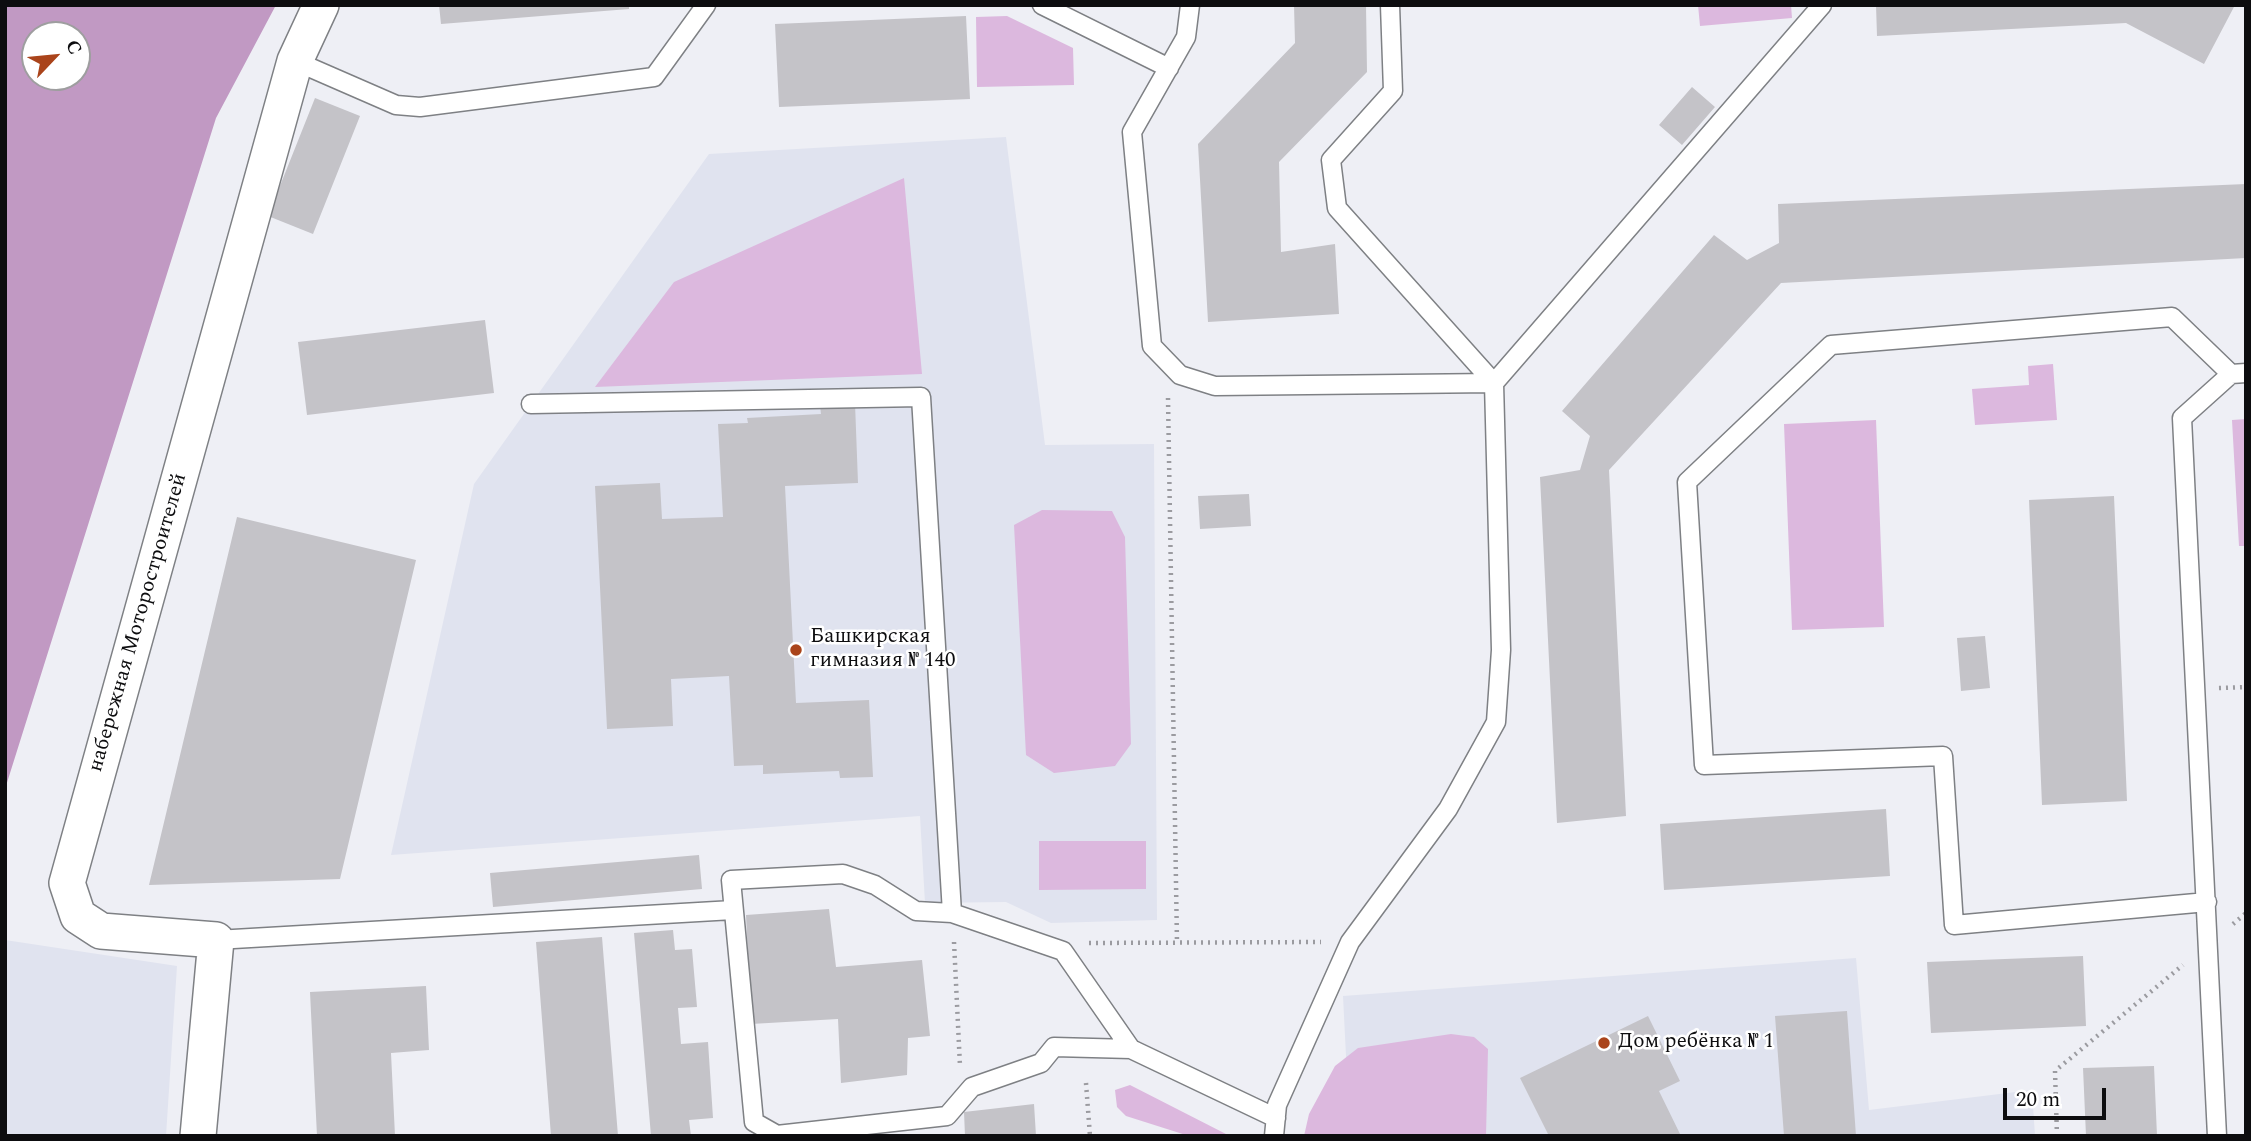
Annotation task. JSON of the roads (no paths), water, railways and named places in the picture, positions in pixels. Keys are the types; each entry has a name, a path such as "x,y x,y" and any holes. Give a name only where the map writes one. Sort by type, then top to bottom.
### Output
{"street":[{"name":"набережная Моторостроителей","path":"216,940 101,931 78,916 67,883 295,61 321,5"},
{"path":"198,1136 216,940"}],"lane":[{"path":"295,61 396,105 420,107 654,77 706,5"},
{"path":"1042,5 1169,68"},
{"path":"1190,5 1186,37 1132,132 1152,346 1180,375 1215,386 1494,383 1822,5"},
{"path":"1131,1049 1054,1047 1041,1063 972,1087 947,1116 777,1135 754,1122 730,880 843,874 876,885 916,911 952,913 1063,951 1131,1049 1275,1127 1277,1105 1350,942 1448,810 1496,722 1501,650 1494,383 1337,208 1331,160 1393,91 1390,5"},
{"path":"2207,902 1954,925 1943,755 1704,765 1687,482 1831,345 2172,317 2238,374 2182,418 2207,902 2217,1136"},
{"path":"531,404 921,397 952,913"},
{"path":"216,940 733,911"}],"place":[{"name":"Башкирская гимназия № 140","path":"796,650"},
{"name":"Дом ребёнка № 1","path":"1604,1043"}]}
